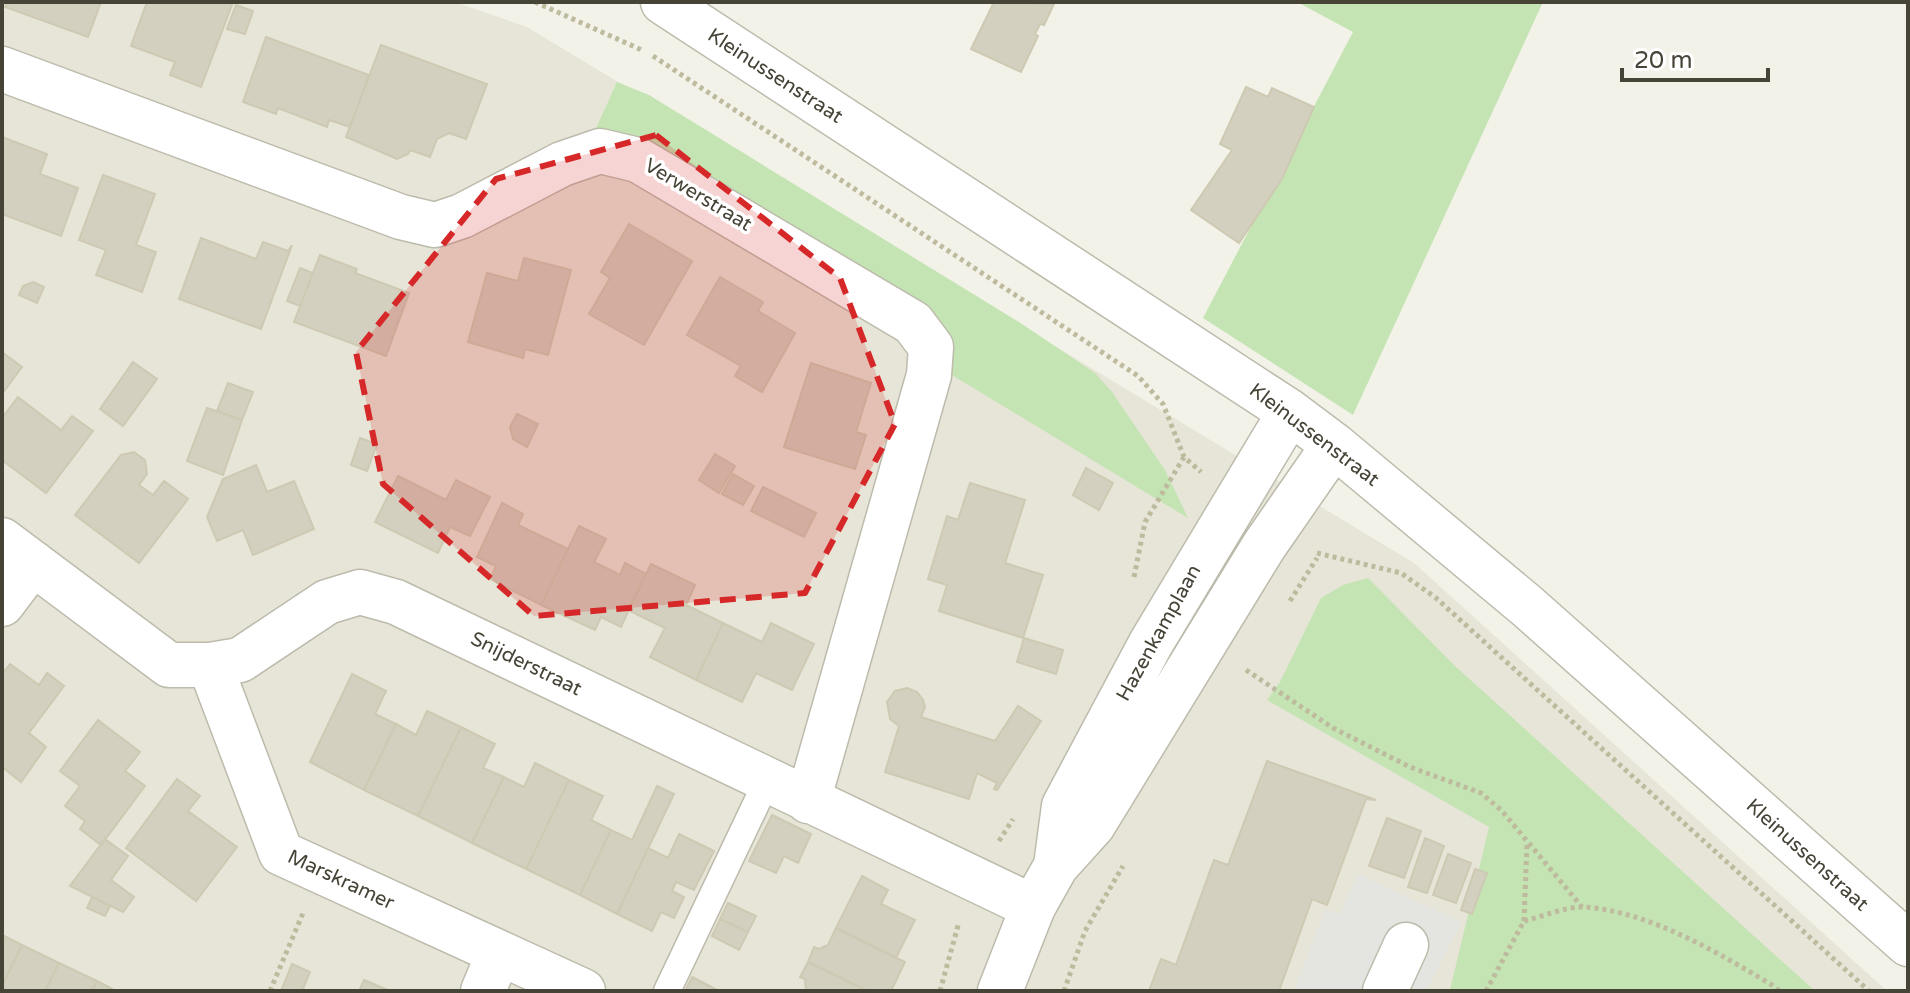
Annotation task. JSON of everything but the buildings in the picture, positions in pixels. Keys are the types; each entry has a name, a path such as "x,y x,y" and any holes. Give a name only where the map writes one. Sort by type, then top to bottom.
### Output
{"street":[{"name":"Kleinussenstraat","path":"663,2 1290,412 1334,445 1527,606 1908,944"},
{"name":"Verwerstraat","path":"2,69 401,217 435,225 462,216 562,164 600,151 638,160 913,323 931,347 929,375 808,801"},
{"name":"Hazenkamplaan","path":"1056,866 1064,806 1151,643 1290,412"},
{"name":"Hazenkamplaan","path":"1000,991 1033,907 1056,866 1093,825 1264,546 1334,445"},
{"name":"Snijderstraat","path":"17,551 169,665 210,665 240,660 327,602 360,592 396,602 1033,907"},
{"path":"2,604 17,551"},
{"name":"Marskramer","path":"210,665 281,853 321,872 491,972 583,991"},
{"path":"1385,991 1406,945"}],"lane":[{"path":"667,991 767,781"}],"path":[{"path":"1246,670 1333,728 1410,767 1481,793 1502,811 1582,907"},
{"path":"1486,991 1524,921 1527,844"},
{"path":"270,991 321,872"},
{"path":"1524,921 1582,907 1631,917 1702,944 1779,991"}],"highlighted area":[{"path":"656,135 840,278 895,424 805,593 534,616 383,484 356,352 496,179"}],"shaded area":[{"path":"2,2 455,2 527,27 1414,563 1887,991 2,991"},
{"path":"1358,874 1461,922 1426,991 1294,991 1325,909 1340,914"}],"green space":[{"path":"1297,2 1543,2 1353,415 1203,318 1353,32"},
{"path":"617,82 649,95 1022,324 1095,373 1112,392 1165,470 1188,518 947,372 943,340 584,155"},
{"path":"1368,578 1455,666 1815,991 1450,990 1489,827 1267,700 1280,682 1321,598 1343,585"}]}
